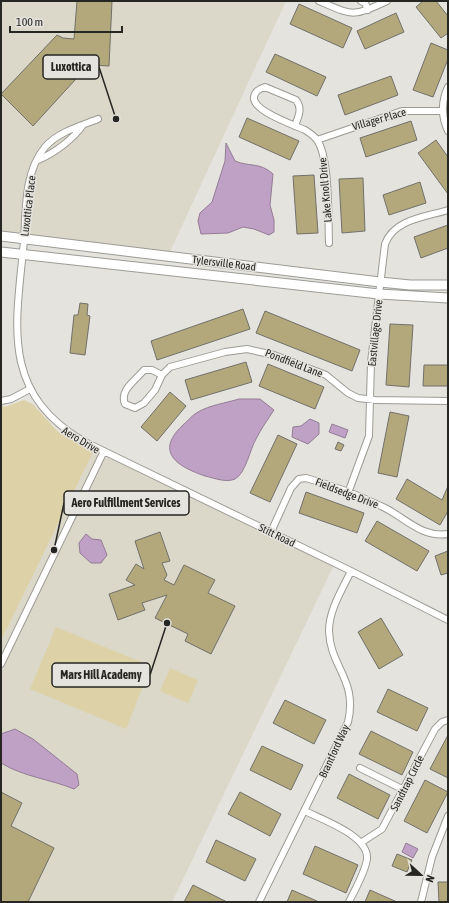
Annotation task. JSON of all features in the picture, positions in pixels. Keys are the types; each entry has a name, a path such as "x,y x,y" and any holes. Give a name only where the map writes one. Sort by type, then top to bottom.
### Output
{"main road":[{"name":"Tylersville Road","path":"1,236 380,282 410,285 448,285"},
{"name":"Tylersville Road","path":"1,252 379,294 448,298"}],"street":[{"path":"319,1 352,14 368,10 387,1"},
{"path":"361,1 365,3 368,10"},
{"path":"295,126 300,111 300,104 296,100 264,87 255,93 255,104 263,111 295,126 310,133 317,140"},
{"path":"448,87 443,111 448,131"},
{"name":"Villager Place","path":"317,140 402,111 443,111"},
{"name":"Luxottica Place","path":"22,255 30,179 45,147 71,127 83,125 98,119"},
{"name":"Lake Knoll Drive","path":"317,140 324,157 329,243"},
{"name":"Eastvillage Drive","path":"348,493 369,436 371,400 370,368 385,244 394,230 407,222 448,210"},
{"name":"Aero Drive","path":"1,664 104,451 77,438 59,426 40,407 28,390 19,362 15,334 16,309 22,255"},
{"name":"Pondfield Lane","path":"162,374 175,365 225,352 247,349 258,350 326,375 353,396 371,400 448,401"},
{"path":"144,370 152,370 162,374 155,390 140,406 134,408 124,404 122,399 123,393 144,370"},
{"path":"1,401 11,399 28,390"},
{"name":"Stitt Road","path":"104,451 351,571 448,620"},
{"name":"Fieldsedge Drive","path":"271,532 291,488 299,479 312,480 382,506 414,527 429,533 448,534"},
{"name":"Brantford Way","path":"260,902 344,732 351,711 351,695 348,684 336,659 329,632 334,608 351,571"},
{"name":"Sandtrap Circle","path":"362,842 382,829 435,729 442,722 448,720"},
{"path":"360,768 404,790"},
{"path":"305,811 362,842 367,854 367,860 349,902"},
{"path":"421,902 432,857 448,816"}],"shaded area":[{"path":"1,1 286,1 168,256 1,236"},
{"path":"226,143 235,161 259,166 273,174 270,205 274,220 274,232 269,235 254,229 243,227 228,233 201,234 198,221 200,213 212,202 225,161"},
{"path":"239,399 260,399 274,410 258,435 245,466 239,476 231,480 220,480 205,476 186,468 173,458 170,451 170,444 182,426 192,417 198,412 218,404"},
{"path":"24,400 33,404 57,431 93,452 1,641 1,405 5,407"},
{"path":"310,419 319,423 319,434 308,444 292,437 293,427 301,426"},
{"path":"332,424 348,430 345,438 329,432"},
{"path":"93,452 106,459 109,453 335,563 172,902 1,902 1,641"},
{"path":"86,534 92,539 101,540 107,555 101,563 91,563 80,553 79,543"},
{"path":"56,627 151,666 126,729 30,689"},
{"path":"170,668 198,680 188,703 160,691"},
{"path":"15,729 33,739 77,774 79,785 74,789 19,772 1,763 1,734"},
{"path":"406,843 418,849 413,858 402,852"}],"building":[{"path":"77,1 112,1 109,66 73,64 73,75 75,80 33,126 1,94 57,35 63,38 74,39"},
{"path":"423,1 436,1 448,16 448,33 441,38 416,7"},
{"path":"299,4 352,28 343,48 290,24"},
{"path":"396,13 404,32 365,49 357,31"},
{"path":"431,43 448,50 448,59 433,97 413,90"},
{"path":"275,54 326,77 317,96 266,72"},
{"path":"391,76 398,95 345,115 338,95"},
{"path":"247,118 299,141 290,160 239,137"},
{"path":"411,121 417,140 366,157 360,138"},
{"path":"436,140 448,157 448,194 418,153"},
{"path":"314,175 318,233 297,234 293,176"},
{"path":"363,178 365,231 342,233 339,179"},
{"path":"420,182 426,203 389,215 383,195"},
{"path":"448,225 448,248 421,258 414,237"},
{"path":"80,303 88,304 87,315 90,316 85,355 70,353 74,315 78,315"},
{"path":"243,309 250,329 157,360 151,341"},
{"path":"265,311 360,350 352,371 256,333"},
{"path":"390,324 413,325 409,387 386,385"},
{"path":"246,362 252,382 191,400 185,380"},
{"path":"268,364 324,387 315,409 259,386"},
{"path":"424,365 448,365 448,386 423,386"},
{"path":"170,392 186,406 157,441 141,427"},
{"path":"390,412 409,416 397,477 378,473"},
{"path":"278,435 297,444 270,502 250,493"},
{"path":"338,442 344,445 341,451 335,449"},
{"path":"407,479 442,500 448,486 448,511 440,525 396,499"},
{"path":"306,492 364,513 357,533 299,513"},
{"path":"377,521 429,551 417,571 365,541"},
{"path":"160,532 170,561 162,563 167,575 164,580 174,585 184,565 215,580 208,593 235,606 211,654 185,641 188,634 155,618 167,595 142,603 145,610 118,620 109,594 135,585 126,580 136,564 144,569 135,541"},
{"path":"448,551 448,573 441,575 435,556"},
{"path":"381,618 403,655 379,669 358,632"},
{"path":"388,689 428,708 417,731 377,712"},
{"path":"285,700 326,720 314,744 273,723"},
{"path":"371,731 413,752 402,775 359,754"},
{"path":"448,735 448,778 430,769"},
{"path":"262,746 303,765 291,790 250,770"},
{"path":"349,774 390,795 378,819 337,798"},
{"path":"425,780 448,792 427,833 404,821"},
{"path":"1,792 22,803 11,826 54,848 28,902 1,902"},
{"path":"240,792 281,814 270,836 228,814"},
{"path":"216,840 256,859 245,881 206,862"},
{"path":"315,846 358,865 346,893 303,874"},
{"path":"397,854 412,860 407,872 392,866"},
{"path":"438,882 448,882 448,902 439,902"},
{"path":"193,885 227,902 184,902"},
{"path":"292,890 319,902 287,902"},
{"path":"370,890 397,902 365,902"}],"place":[{"name":"Luxottica","path":"116,119"},
{"name":"Aero Fulfillment Services","path":"54,550"},
{"name":"Mars Hill Academy","path":"167,623"}]}
